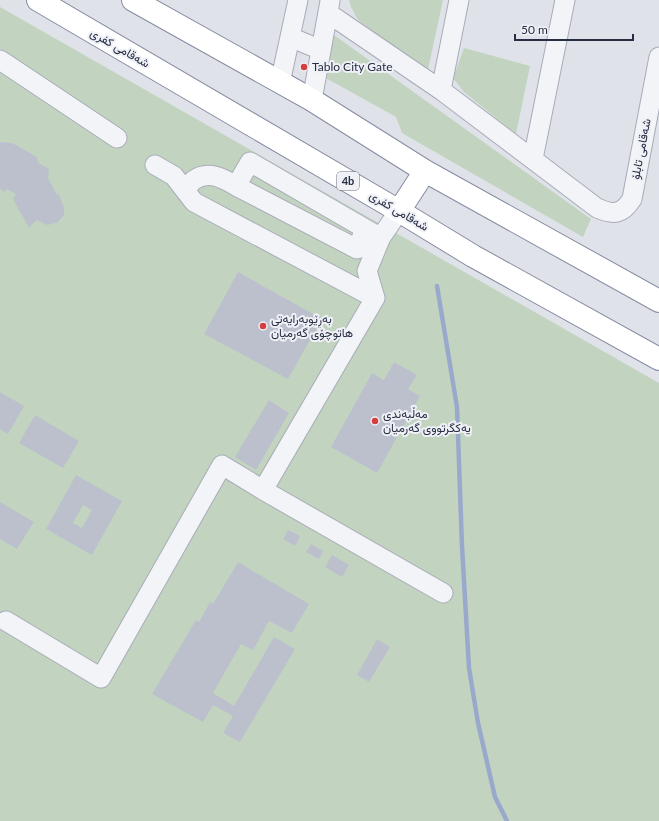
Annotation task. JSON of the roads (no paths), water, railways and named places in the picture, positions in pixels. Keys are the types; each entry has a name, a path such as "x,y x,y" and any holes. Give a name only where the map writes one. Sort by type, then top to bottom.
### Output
{"highway":[{"name":"شەقامی کفری","path":"38,0 399,211 473,256 659,359"},
{"path":"133,0 312,100 425,171 659,301"},
{"path":"399,211 425,171"}],"street":[{"path":"280,83 298,0"},
{"path":"441,90 459,0"},
{"path":"312,100 329,6 533,158 565,0"},
{"path":"290,37 321,50"},
{"name":"شەقامی تابلۆ","path":"533,158 597,208 606,212 619,212 627,206 632,199 659,57"},
{"path":"0,60 117,138"},
{"path":"236,186 250,162 373,233"},
{"path":"155,165 174,176 194,202 375,298"},
{"path":"185,190 194,180 210,175 221,177 357,249 399,211"},
{"path":"263,490 375,298 367,271 373,233"},
{"path":"6,621 100,678 222,465 443,593"}],"waterway":[{"path":"437,286 457,407 462,546 469,668 478,723 495,797 507,821"}],"place":[{"name":"Tablo City Gate","path":"304,67"},
{"name":"بەڕێوبەرایەتی هاتوچۆی گەرمیان","path":"263,326"},
{"name":"مەڵبەندی یەکگرتووی گەرمیان","path":"375,421"}]}
